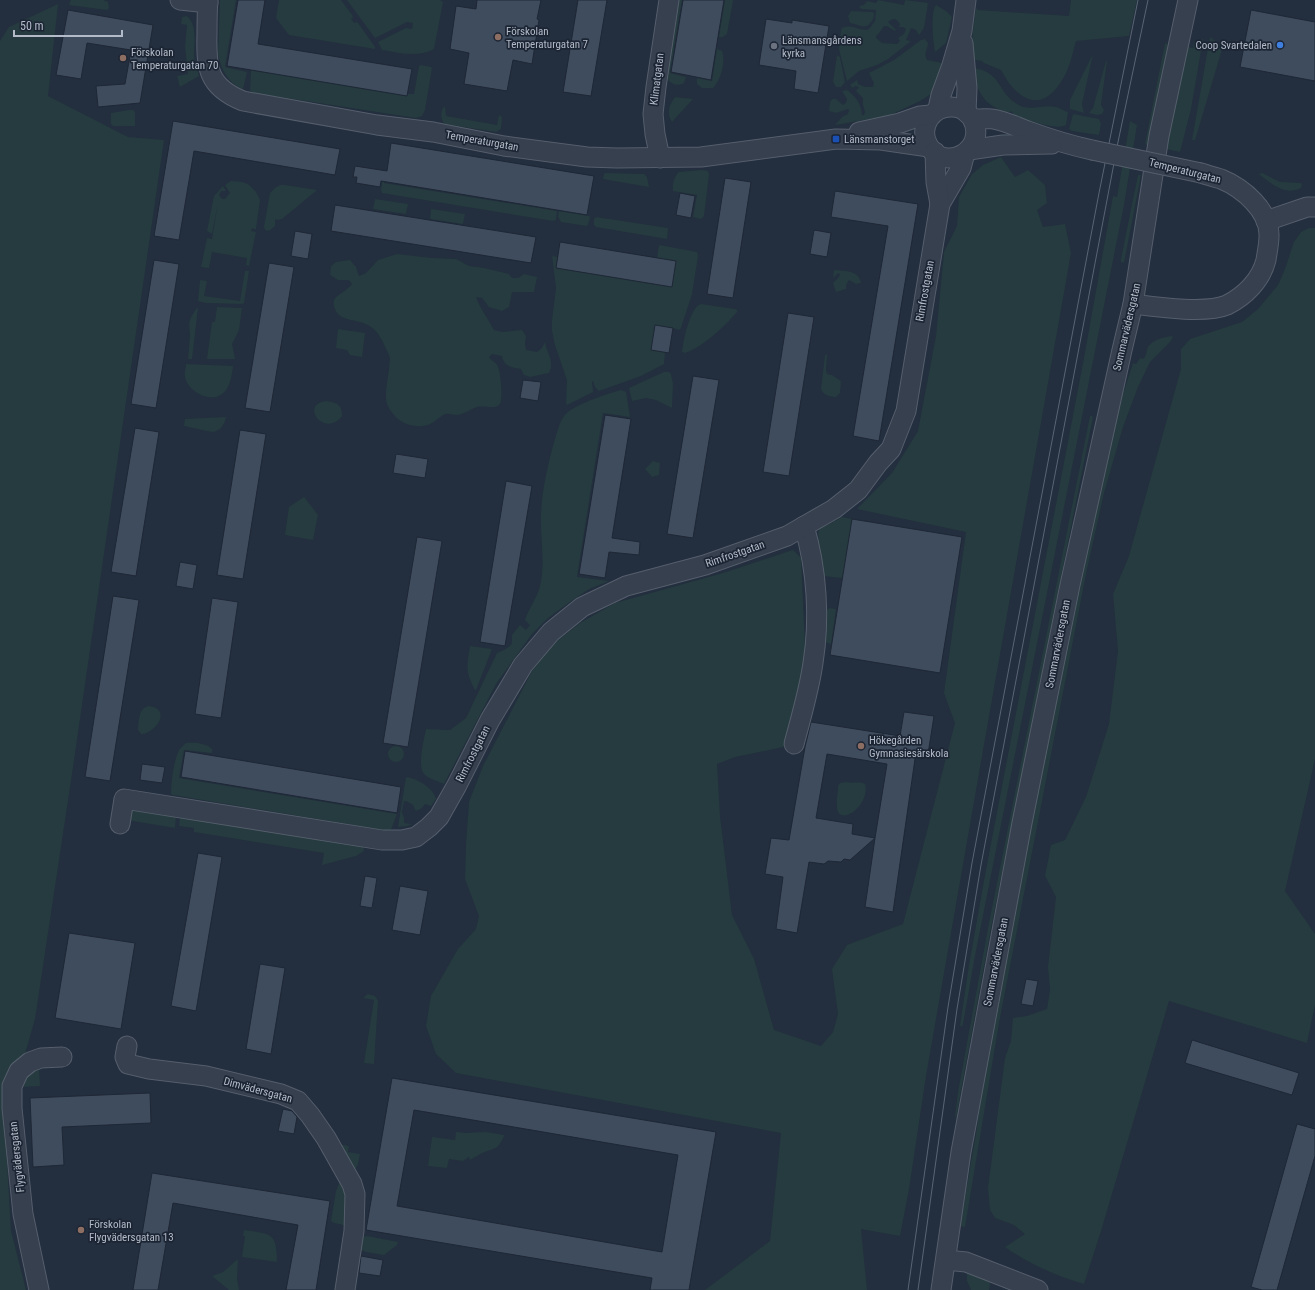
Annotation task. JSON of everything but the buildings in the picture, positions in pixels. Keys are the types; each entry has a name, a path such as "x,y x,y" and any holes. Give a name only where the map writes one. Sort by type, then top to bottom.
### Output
{"street":[{"name":"Temperaturgatan","path":"180,0 208,2 207,62 209,70 217,83 224,90 244,101 377,125 433,132 504,146 587,156 660,158 714,156 836,139 900,123 953,106 969,115 994,119 1061,143 1222,179 1249,197 1258,207 1266,220 1270,235 1264,268 1255,284 1240,297 1226,305 1210,308 1178,308 1134,304"},
{"name":"Klimatgatan","path":"660,158 653,114 669,0"},
{"path":"932,150 925,139 925,130 927,122 935,112 952,65 962,31 966,0"},
{"name":"Sommarvädersgatan","path":"941,1290 961,1152 1022,823 1071,577 1122,350 1134,304 1159,136 1188,0"},
{"path":"962,31 969,115 975,126 976,134 974,142 967,151"},
{"name":"Temperaturgatan","path":"836,139 881,140 932,150 940,155 950,158 961,155 967,151 1003,146 1061,143"},
{"name":"Rimfrostgatan","path":"120,824 124,799 382,840 402,840 416,837 439,817 490,720 523,665 550,632 571,615 582,607 626,586 731,556 787,536 834,509 858,490 878,463 891,449 906,411 940,204 932,150"},
{"name":"Rimfrostgatan","path":"940,204 961,168 967,151"},
{"path":"1266,220 1307,207 1315,207"},
{"path":"794,744 808,689 816,633 816,598 814,580 809,542 804,526"},
{"name":"Dimvädersgatan","path":"127,1046 125,1057 128,1064 149,1069 206,1076 281,1094 298,1101 326,1138 352,1184 355,1194 354,1231 345,1290"},
{"name":"Flygvädersgatan","path":"39,1290 23,1214 12,1108 12,1086 19,1071 30,1062 41,1058 62,1057"},
{"path":"946,1260 966,1262 1038,1290"}],"green space":[{"path":"71,0 103,0 108,2 109,8 107,10 69,5"},
{"path":"220,0 236,0 225,67 247,72 243,89 238,87 229,79 219,58"},
{"path":"279,0 341,0 352,15 353,18 351,19 354,23 358,23 375,49 289,35 276,18"},
{"path":"347,0 440,0 443,2 434,49 428,52 415,54 382,50 378,42 406,28 412,29 413,23 407,22 375,38"},
{"path":"677,0 682,0 670,73 686,77 684,83 679,85 672,83 666,77"},
{"path":"725,0 733,1 727,34 723,37 719,37"},
{"path":"878,0 904,5 905,0 928,3 924,28 919,35 916,30 911,28 906,40 911,41 888,59 877,65 859,71 847,81 839,49 841,30 842,28 849,26 865,30 869,29 875,21 876,10 861,9 859,6 864,5 867,1 876,3","holes":["894,19 900,24 899,27 906,29 904,34 898,38 900,41 897,44 882,43 876,38 884,26 887,26 895,31 896,30 888,22"]},
{"path":"1071,0 1137,0 1129,36 1076,41 1068,68 1057,88 1051,94 1037,100 1030,99 1022,95 1011,86 1001,70 982,61 975,60 973,68 989,73 1006,94 1017,104 1031,108 1051,106 1058,107 1068,112 1066,125 1055,127 1033,122 1014,116 1012,111 1007,113 988,103 980,92 975,81 973,69 972,43 976,8 978,10 1069,16"},
{"path":"58,4 48,96 128,137 164,140 35,1019 25,1054 7,1074 3,1095 11,1231 26,1290 0,1290 0,41 9,27"},
{"path":"936,5 952,17 946,43 935,52 933,14"},
{"path":"851,11 872,12 874,13 874,18 869,25 864,27 850,23 848,16"},
{"path":"187,16 193,25 194,30 194,57 199,76 180,87 177,76 188,74 185,47 187,25 181,24 182,17"},
{"path":"1210,37 1223,46 1196,137 1195,140 1192,140"},
{"path":"925,39 928,43 926,53 927,60 942,63 931,94 920,101 888,116 835,125 842,117 848,114 849,110 836,113 829,111 830,102 832,99 836,99 843,105 846,103 847,99 842,91 847,90 858,101 862,115 864,115 863,98 856,91 859,87 855,86 853,88 850,85 857,80 858,84 865,87 873,87 874,83 869,73 894,60 921,40"},
{"path":"1203,39 1191,109 1180,152 1166,149 1188,47 1193,48 1194,42"},
{"path":"1165,43 1168,44 1167,52 1147,145 1145,144"},
{"path":"717,49 722,51 723,55 723,65 720,75 716,85 713,88 702,88 697,84 697,78 712,81"},
{"path":"1093,54 1082,104 1084,113 1070,109 1070,100"},
{"path":"837,55 840,57 845,82 841,87 836,87 833,82"},
{"path":"1106,61 1101,105 1104,110 1102,114 1097,115 1089,113 1093,108"},
{"path":"421,65 432,68 425,110 422,116 416,118 254,93 250,91 251,70 407,96 408,94 414,94 419,66"},
{"path":"675,97 693,99 672,122 669,115 669,109"},
{"path":"445,106 446,116 497,125 499,115 502,117 501,129 496,132 445,124 441,115"},
{"path":"133,110 135,112 135,126 113,126 111,124 111,113"},
{"path":"1073,114 1099,119 1101,124 1099,135 1072,131 1069,129"},
{"path":"1130,121 1137,125 1124,205 975,956 963,1024 960,1026 985,875 1084,358 1113,196 1117,197"},
{"path":"1001,157 1015,177 1028,170 1045,185 1047,203 1037,210 1043,227 1065,224 1071,253 926,1076 909,1189 900,1236 861,1229 867,1290 705,1290 770,1241 781,1133 456,1073 436,1054 426,1026 431,996 458,949 476,929 479,916 465,879 469,802 483,766 531,673 548,648 580,623 615,603 723,573 793,550 801,558 805,647 802,690 790,738 783,747 735,757 717,764 720,816 732,915 754,959 774,1030 821,1046 833,1032 838,1014 832,969 847,945 903,924 955,723 944,693 966,532 857,509 892,473 918,431 936,336 944,252 957,226 959,197 972,174 983,165"},
{"path":"702,170 708,171 709,174 704,216 701,219 693,217 697,195 673,191 673,186 675,178 679,172"},
{"path":"384,171 386,171 384,183 557,211 556,220 553,221 382,193 381,190"},
{"path":"605,173 644,174 647,177 649,187 603,179"},
{"path":"1262,173 1280,182 1300,183 1302,184 1301,188 1290,191 1284,190 1269,182 1259,174"},
{"path":"1138,175 1141,175 1124,263 1121,262 1121,259"},
{"path":"231,181 249,185 258,195 260,200 256,229 252,228 251,231 256,232 249,266 246,265 247,258 212,252 209,268 201,267 207,238 212,239 218,203 212,234 207,231 214,196 223,186 226,191 221,191 219,195 222,199 225,199 230,193 225,185"},
{"path":"280,185 317,190 282,219 275,219 275,226 268,231 265,230 264,227 270,193"},
{"path":"375,199 408,204 406,214 373,209"},
{"path":"431,209 465,214 463,224 430,219"},
{"path":"559,211 589,216 589,222 587,226 561,222 558,217"},
{"path":"596,217 668,228 667,239 596,227 594,225 594,219"},
{"path":"1309,228 1315,228 1315,759 1285,891 1315,934 1315,1005 1307,1043 1169,1001 1084,1284 1043,1269 1005,1247 1025,1234 1014,1225 995,1218 990,1210 988,1188 1005,1058 1011,1041 1013,1018 1027,1016 1047,1009 1050,990 1048,967 1056,897 1045,876 1051,845 1065,840 1086,797 1109,724 1118,651 1113,594 1129,556 1181,369 1181,349 1190,339 1242,322 1258,309 1278,285 1294,242 1301,232"},
{"path":"659,245 697,252 698,256 692,294 681,328 679,330 673,328 665,352 664,364 641,376 599,391 595,387 593,381 593,392 567,405 567,380 555,345 552,331 556,288 552,256 558,257 556,268 671,287 676,261 657,258"},
{"path":"397,254 456,259 469,266 509,274 512,278 518,278 524,274 537,277 534,292 512,292 509,307 502,311 489,307 482,298 476,297 494,330 502,332 522,330 526,336 526,350 537,352 542,348 545,342 551,361 551,369 549,373 530,377 524,375 521,369 507,364 503,360 502,356 492,354 489,357 497,365 500,378 501,401 498,406 477,407 463,414 457,415 445,414 432,423 423,426 404,423 396,417 391,412 386,402 390,357 379,336 371,327 361,322 341,316 335,309 334,300 352,284 349,280 338,280 330,275 331,266 336,262 350,260 356,267 359,276 366,273 378,260"},
{"path":"834,270 854,273 860,279 861,283 856,284 849,280 846,285 846,289 836,292 833,283 840,274 838,273 833,278"},
{"path":"245,271 249,271 244,303 206,303 198,301 200,280 207,281 204,296 240,301"},
{"path":"701,304 735,309 737,312 720,330 706,341 692,350 685,353 682,352 690,318 697,306"},
{"path":"217,307 242,308 239,330 232,344 235,359 207,359 212,322 215,322"},
{"path":"198,308 192,359 188,359 190,335 189,323 191,317"},
{"path":"338,329 365,333 362,357 350,355 347,350 336,348"},
{"path":"1172,336 1173,337 1170,342 1150,362 1138,387 1123,427 1104,493 1086,574 999,1023 965,1227 960,1226 976,1134 989,1035 1069,622 1107,452 1133,363 1136,364 1140,358 1143,359 1152,342"},
{"path":"825,355 827,355 827,374 832,375 841,381 840,393 836,397 831,397 823,393 821,389"},
{"path":"186,364 233,366 228,387 221,395 215,397 202,396 187,383 185,377"},
{"path":"664,372 669,372 671,374 673,384 672,408 656,400 646,398 632,401 629,388"},
{"path":"621,390 626,392 630,417 603,413 577,577 609,581 589,589 567,604 548,618 532,634 496,684 444,784 431,779 424,774 421,765 426,729 450,730 466,718 497,653 510,646 512,643 512,635 520,625 526,630 530,625 525,620 538,592 542,573 541,514 544,486 552,448 561,421 568,412 579,405"},
{"path":"326,401 336,403 341,409 342,416 335,422 328,424 322,422 314,413 318,403"},
{"path":"1090,416 1093,417 992,923 956,1118 958,1092 989,923"},
{"path":"226,417 222,427 212,432 184,426 185,419"},
{"path":"653,461 660,463 659,475 652,477 645,469"},
{"path":"304,497 318,515 313,540 285,535 289,507"},
{"path":"842,517 852,519 843,578 823,576 818,533 824,525 826,526"},
{"path":"829,608 836,609 831,644 825,642 827,610"},
{"path":"470,646 492,649 476,690 468,673"},
{"path":"149,706 156,708 160,712 161,717 159,722 151,731 141,734 138,730 140,715 145,707"},
{"path":"186,743 207,745 212,749 212,753 184,750 179,778 397,814 391,830 388,831 173,795 171,794 173,771 176,759 179,750"},
{"path":"396,746 403,751 404,754 399,761 396,762 389,757 388,754 393,747"},
{"path":"406,777 415,779 424,784 432,791 436,799 431,806 425,804 422,808 416,811 413,805 404,801 402,812 404,823 412,824 398,827"},
{"path":"846,782 865,784 866,792 860,806 849,814 843,816 839,814 837,808 838,786 840,783"},
{"path":"136,809 176,816 175,828 127,820 131,811"},
{"path":"180,816 363,846 364,851 356,856 322,865 324,853 194,832 194,828 179,826"},
{"path":"368,994 375,996 378,1001 374,1064 364,1063 374,1000 363,998"},
{"path":"39,1067 40,1086 22,1087 28,1071"},
{"path":"456,1132 486,1132 504,1136 496,1148 482,1153 470,1160 469,1157 463,1161 449,1159 447,1168 428,1166 432,1137 455,1140"},
{"path":"339,1144 349,1146 348,1152 360,1154 356,1168 353,1168"},
{"path":"340,1181 346,1197 344,1225 331,1221 336,1191"},
{"path":"244,1230 261,1232 271,1236 276,1245 277,1262 242,1257 245,1236 243,1236"},
{"path":"367,1236 398,1242 397,1245 384,1255 366,1252 361,1250 362,1237"},
{"path":"238,1259 237,1279 239,1290 229,1290 212,1276 223,1272"},
{"path":"972,1273 989,1278 989,1290 971,1290 967,1281 967,1274"}],"tram line":[{"path":"908,1290 948,1007 972,863 1099,193 1138,0"},
{"path":"918,1290 957,1009 981,865 1118,142 1148,0"}],"place":[{"name":"Förskolan Temperaturgatan 7","path":"498,37"},
{"name":"Coop Svartedalen","path":"1280,45"},
{"name":"Länsmansgårdens kyrka","path":"774,46"},
{"name":"Förskolan Temperaturgatan 70","path":"123,58"},
{"name":"Länsmanstorget","path":"836,139"},
{"name":"Hökegården Gymnasiesärskola","path":"861,746"},
{"name":"Förskolan Flygvädersgatan 13","path":"81,1230"}]}
